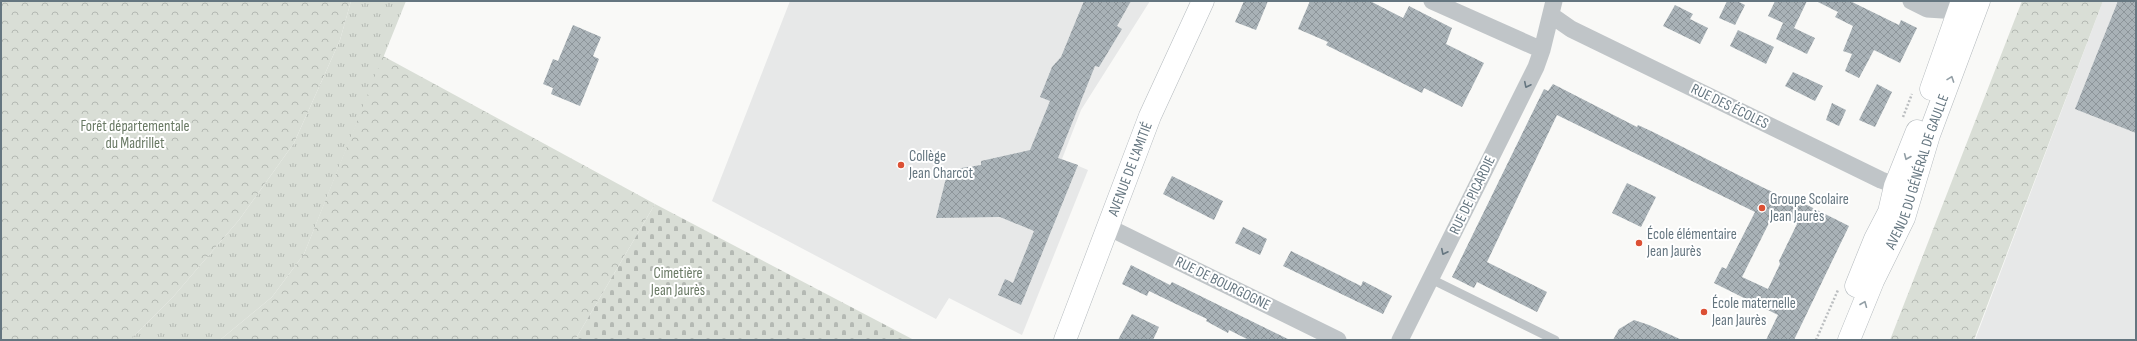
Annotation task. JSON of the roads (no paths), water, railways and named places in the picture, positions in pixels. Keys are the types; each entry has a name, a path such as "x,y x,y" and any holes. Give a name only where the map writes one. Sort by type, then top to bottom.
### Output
{"main road":[{"name":"AVENUE DE L'AMITIÉ","path":"1065,340 1150,116 1203,1"},
{"name":"AVENUE DU GÉNÉRAL DE GAULLE","path":"1834,340 1875,240 1889,212 1904,188 1929,135 1979,1"},
{"name":"AVENUE DU GÉNÉRAL DE GAULLE","path":"1849,340 1873,281 1904,218 1904,188 1910,149 1960,6"}],"street":[{"path":"1432,1 1542,50"},
{"path":"1911,1 1927,9 1960,6"},
{"name":"RUE DE PICARDIE","path":"1400,340 1536,66 1542,50 1552,8"},
{"name":"RUE DES ÉCOLES","path":"1552,8 1571,29 1904,188"},
{"name":"RUE DE BOURGOGNE","path":"1108,226 1338,340"}],"lane":[{"path":"1431,279 1555,340"}],"place":[{"name":"Collège Jean Charcot","path":"901,165"},
{"name":"Groupe Scolaire Jean Jaurès","path":"1762,208"},
{"name":"École élémentaire Jean Jaurès","path":"1639,243"},
{"name":"École maternelle Jean Jaurès","path":"1704,312"}],"park label":[{"name":"Forêt départementale du Madrillet","path":"135,134"},
{"name":"Cimetière Jean Jaurès","path":"678,282"}]}
